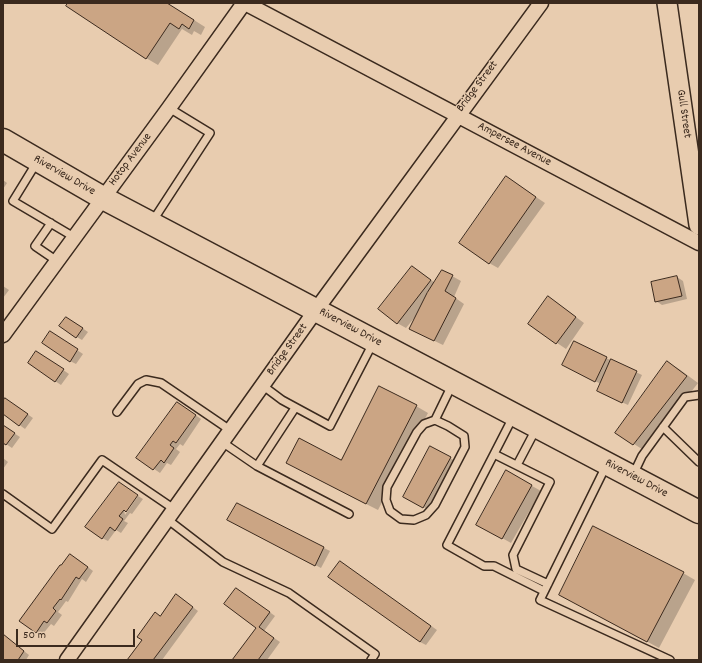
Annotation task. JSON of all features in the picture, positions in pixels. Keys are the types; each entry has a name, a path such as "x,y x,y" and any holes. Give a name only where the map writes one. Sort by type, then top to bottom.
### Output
{"main road":[{"name":"Riverview Drive","path":"3,140 102,198 699,512"}],"street":[{"name":"Hotop Avenue","path":"3,335 245,3"},
{"name":"Ampersee Avenue","path":"245,3 699,243"},
{"name":"Bridge Street","path":"66,660 316,310 541,3"},
{"name":"Gull Street","path":"667,3 699,225"}],"lane":[{"path":"151,223 210,134 169,108"},
{"path":"38,160 13,201 74,237"},
{"path":"51,223 35,246 57,260"},
{"path":"262,385 295,408 330,426 374,341"},
{"path":"117,412 138,384 146,380 161,383 167,386 230,430"},
{"path":"435,420 464,436 464,447 435,505 426,515 414,520 401,519 390,511 386,500 387,487 417,432 424,424 435,420 453,383"},
{"path":"632,477 642,456 685,397 699,395"},
{"path":"257,466 295,408"},
{"path":"514,415 447,544 484,566 494,566 544,591"},
{"path":"517,465 537,427"},
{"path":"663,427 699,462"},
{"path":"222,442 257,466 349,514"},
{"path":"494,454 550,482 513,555 516,569 548,584"},
{"path":"3,494 52,529 102,460 170,514 223,562 289,593 375,654 371,660"},
{"path":"607,464 540,600 670,660"}],"building":[{"path":"68,3 167,3 194,20 189,29 182,24 179,29 170,23 146,59 66,6"},
{"path":"506,176 536,197 489,264 459,243"},
{"path":"412,266 431,280 397,324 378,309"},
{"path":"442,270 453,275 445,291 456,298 434,341 409,329 427,293"},
{"path":"677,276 682,296 655,302 651,282"},
{"path":"548,296 576,317 556,344 528,324"},
{"path":"66,317 83,328 76,338 59,326"},
{"path":"50,331 78,349 70,362 42,343"},
{"path":"574,341 607,357 595,382 562,365"},
{"path":"36,351 64,369 55,382 28,363"},
{"path":"611,359 637,371 622,403 597,391"},
{"path":"667,361 687,376 633,445 615,433"},
{"path":"379,386 417,405 366,504 286,463 299,438 341,460"},
{"path":"5,398 28,414 19,426 3,414 3,401"},
{"path":"177,402 196,415 176,443 173,441 170,445 174,448 164,463 161,460 153,470 136,458"},
{"path":"3,425 15,433 6,445 3,443"},
{"path":"430,446 451,457 423,508 403,497"},
{"path":"506,470 532,485 502,539 476,525"},
{"path":"119,482 138,495 126,512 124,510 119,516 123,519 115,531 110,527 102,539 85,527"},
{"path":"237,503 324,547 315,566 227,520"},
{"path":"593,526 684,572 647,642 559,595"},
{"path":"70,554 88,567 79,579 76,577 61,600 60,599 53,608 56,611 47,623 44,621 36,633 19,621 60,565"},
{"path":"340,561 431,626 420,642 328,577"},
{"path":"236,588 270,612 259,627 274,638 258,660 232,660 256,628 224,604"},
{"path":"176,594 193,607 153,660 127,660 142,640 137,637 155,612 160,616"},
{"path":"3,634 24,651 18,660 3,660"}]}
